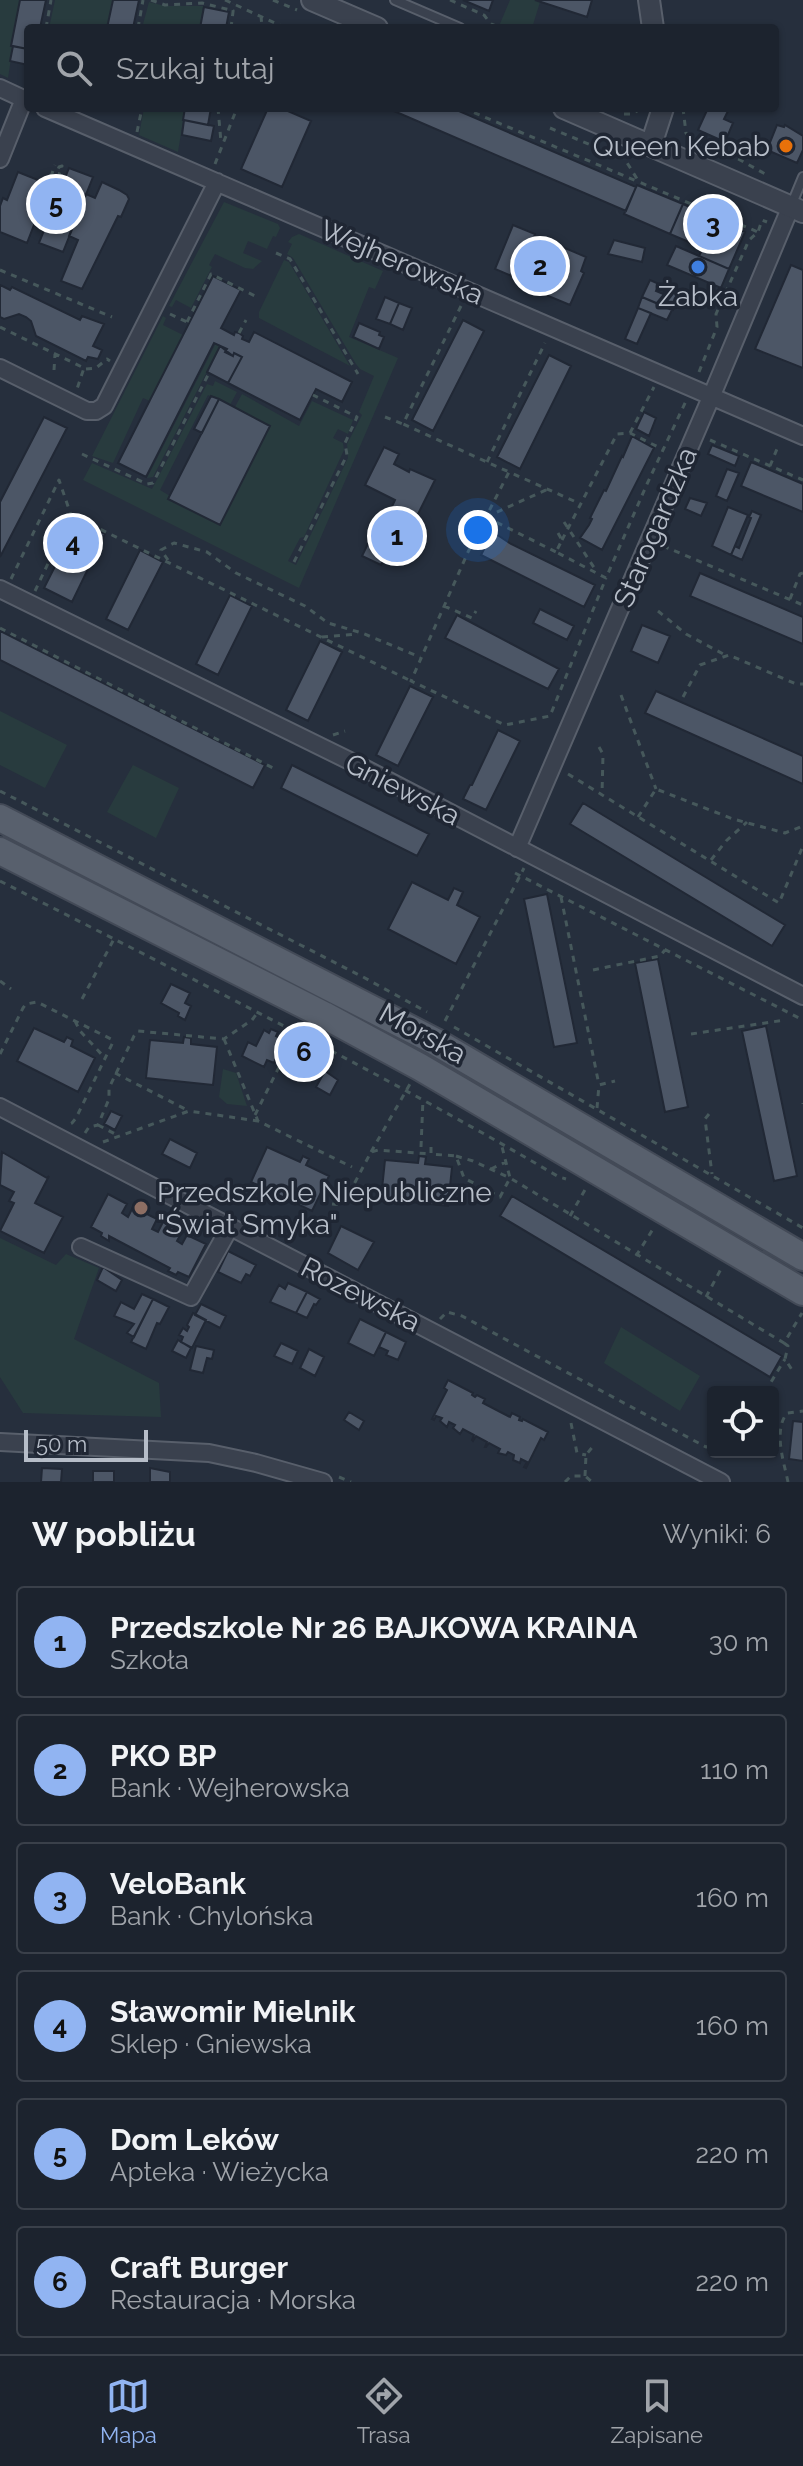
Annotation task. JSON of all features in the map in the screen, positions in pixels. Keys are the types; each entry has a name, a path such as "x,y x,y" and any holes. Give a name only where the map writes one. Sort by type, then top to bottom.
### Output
{"main road":[{"name":"Morska","path":"0,818 448,1049 803,1257"},
{"name":"Morska","path":"0,851 420,1067 803,1292"}],"street":[{"path":"312,0 368,24"},
{"path":"649,0 652,24"},
{"path":"0,88 24,99"},
{"path":"0,159 24,105"},
{"name":"Wejherowska","path":"55,112 215,175 803,436"},
{"path":"573,112 797,202"},
{"path":"651,145 662,112"},
{"path":"0,368 87,411 96,411 104,406 215,175"},
{"name":"Starogardzka","path":"517,848 781,228 797,202"},
{"name":"Gniewska","path":"2,590 360,766 803,996"},
{"name":"Rozewska","path":"0,1107 721,1482"},
{"path":"81,1247 191,1297 230,1227"},
{"path":"0,1442 209,1453 323,1482"}],"lane":[{"path":"395,0 451,24"},
{"path":"797,202 803,177"}],"path":[{"path":"47,24 51,0"},
{"path":"139,24 143,0"},
{"path":"151,0 165,5 202,3 234,11"},
{"path":"225,0 278,24"},
{"path":"450,0 484,15 491,24"},
{"path":"232,24 234,4"},
{"path":"261,16 262,24"},
{"path":"136,136 141,112"},
{"path":"218,112 221,146"},
{"path":"215,175 221,146 236,112"},
{"path":"473,112 758,232"},
{"path":"683,112 689,137 733,156 797,202"},
{"path":"621,152 639,182"},
{"path":"51,177 54,179 62,166 53,192 46,191 55,165"},
{"path":"700,368 717,327 716,314 749,240 758,232 762,220 781,228"},
{"path":"276,253 290,259 358,374"},
{"path":"0,270 112,317"},
{"path":"163,310 188,323 211,274 255,296"},
{"path":"403,424 464,300"},
{"path":"239,333 246,320"},
{"path":"0,327 84,368 96,368 107,359"},
{"path":"487,462 548,336"},
{"path":"54,370 55,354"},
{"path":"80,383 84,368"},
{"path":"82,454 147,484 153,483 209,373"},
{"path":"630,433 656,384"},
{"path":"294,562 347,455 345,443 357,417 313,395"},
{"path":"350,414 353,409"},
{"path":"71,515 223,592 505,725 550,716 606,578 683,410"},
{"path":"385,417 574,501"},
{"path":"610,431 630,433 664,450"},
{"path":"714,432 710,440 803,480"},
{"path":"556,552 617,434"},
{"path":"770,466 779,444"},
{"path":"411,681 509,472"},
{"path":"2,590 59,480 71,515 32,596"},
{"path":"486,517 549,489"},
{"path":"486,517 606,578"},
{"path":"564,522 597,573"},
{"path":"558,533 562,540"},
{"path":"666,539 663,546 803,605"},
{"path":"170,563 161,550 174,543 200,549 236,573 305,606 328,623 421,657"},
{"path":"130,551 132,544"},
{"path":"790,599 803,573"},
{"path":"444,606 472,618 476,611"},
{"path":"658,611 686,634 727,656 796,684 803,684"},
{"path":"0,628 277,770"},
{"path":"314,641 319,636 362,633"},
{"path":"683,697 700,665 727,656"},
{"path":"401,684 404,678"},
{"path":"621,695 656,789 785,833 803,826"},
{"path":"599,747 603,754 602,795"},
{"path":"567,774 779,903 803,846"},
{"path":"638,817 656,789"},
{"path":"711,861 726,841 747,822"},
{"path":"445,1022 518,874 803,1020"},
{"path":"0,881 297,1031 406,1090 343,1205 332,1204"},
{"path":"561,896 599,1085 597,1108"},
{"path":"82,999 114,939"},
{"path":"593,970 660,956 665,949"},
{"path":"0,981 11,989"},
{"path":"0,1054 26,1004 37,1002 111,1039 113,1042 76,1118 67,1125"},
{"path":"98,1125 115,1073 138,1031 224,1039 252,1020 258,1012"},
{"path":"691,1034 785,1020"},
{"path":"75,1021 80,1031 105,1058"},
{"path":"255,1115 297,1031"},
{"path":"224,1039 258,1121"},
{"path":"115,1073 189,1111"},
{"path":"599,1085 615,1081"},
{"path":"421,1147 423,1099"},
{"path":"77,1129 102,1142 189,1111 258,1121 352,1167"},
{"path":"709,1114 705,1119 712,1174"},
{"path":"85,1133 89,1127 98,1125 119,1136"},
{"path":"456,1156 464,1178 500,1197 510,1178 501,1143"},
{"path":"431,1147 431,1154"},
{"path":"371,1152 456,1156 510,1178 788,1346 785,1359 769,1386"},
{"path":"490,1169 506,1162"},
{"path":"570,1216 588,1184"},
{"path":"636,1256 655,1225"},
{"path":"706,1297 723,1265"},
{"path":"437,1324 447,1312 462,1316 707,1447"},
{"path":"784,1343 803,1312"},
{"path":"785,1359 794,1373"},
{"path":"788,1482 781,1450 783,1418 787,1413 803,1411"},
{"path":"570,1417 577,1453 586,1455"},
{"path":"585,1476 586,1455 594,1445"},
{"path":"565,1482 571,1476 585,1476 592,1482"}],"shaded area":[{"path":"0,0 20,0 8,78 0,74"},
{"path":"55,0 113,0 108,24 50,24"},
{"path":"510,0 540,2 533,24 500,24"},
{"path":"149,2 165,6 203,6 201,24 143,24"},
{"path":"143,112 184,112 178,152 139,135"},
{"path":"224,202 278,224 280,228 276,237 273,236 267,249 248,241 243,253 262,261 253,269 215,254 209,265 212,267 191,308 176,300 172,307 169,306"},
{"path":"299,234 383,271 375,289 369,287 349,337 398,358 299,588 83,480 92,463 152,489 207,384 213,386 215,381 237,392 230,405 208,395 160,490 170,496 169,500 220,525 270,426 235,407 242,394 299,426 312,401 353,420 348,434 338,429 333,438 343,443 344,450 304,537 300,538 288,561 296,565 348,458 347,444 362,415 359,412 374,376 356,364 293,258 287,254 292,244 288,242"},
{"path":"284,260 289,262 350,366 259,318"},
{"path":"163,316 166,318 163,325 183,335 150,401 143,398 113,463 92,456"},
{"path":"216,343 220,346 153,477 147,478"},
{"path":"0,711 67,745 45,788 0,765"},
{"path":"133,765 179,788 156,838 107,812"},
{"path":"223,1069 236,1073 247,1106 227,1104 219,1097"},
{"path":"0,1238 56,1265 66,1254 99,1268 74,1339 159,1383 161,1417 23,1413 0,1377"},
{"path":"621,1327 700,1376 680,1411 604,1363"}],"building":[{"path":"20,0 46,0 41,24 24,24 24,48 11,46"},
{"path":"113,0 139,0 134,24 108,24"},
{"path":"463,0 493,0 489,11"},
{"path":"535,0 592,0 587,17"},
{"path":"204,7 229,12 227,24 201,24"},
{"path":"13,46 24,48 24,64 10,61"},
{"path":"184,112 210,112 208,125 183,120"},
{"path":"266,112 290,112 311,121 282,187 241,169"},
{"path":"396,112 461,112 636,187 626,211"},
{"path":"706,112 728,112 724,119 733,123 725,142 698,130"},
{"path":"184,120 214,126 211,141 182,135"},
{"path":"777,125 785,125 803,136 803,150 797,163 767,150"},
{"path":"69,168 93,177 63,252 39,243"},
{"path":"18,172 43,182 40,190 47,193 45,199 55,203 44,229 34,225 27,243 0,232 0,206 3,198 7,200"},
{"path":"102,182 129,199 82,289 61,281 78,240 69,236 86,194 95,198"},
{"path":"637,185 683,204 670,234 624,214"},
{"path":"683,204 745,232 729,269 699,256 703,248 670,234"},
{"path":"513,225 535,234 532,253 554,263 558,253 563,255 565,248 586,257 581,271 584,273 570,305 541,293 543,289 495,269"},
{"path":"614,240 645,248 642,262 608,254"},
{"name":"Żabka","path":"676,246 729,269 721,288 667,265"},
{"path":"791,265 803,270 803,368 755,349"},
{"path":"213,276 241,290 221,328 234,335 235,332 239,333 242,339 249,342 254,332 352,382 342,402 316,389 300,420 228,383 242,357 225,352 227,349 214,343 146,477 118,463"},
{"path":"650,280 659,284 656,291 663,294 666,287 680,293 673,310 642,297"},
{"path":"0,285 10,290 12,287 80,320 82,316 104,324 93,346 102,350 98,359 88,357 86,361 36,336 31,321 19,314 4,319 0,317"},
{"path":"385,297 399,303 390,324 376,319"},
{"path":"642,297 672,310 667,320 638,308"},
{"path":"399,303 412,308 403,330 390,324"},
{"path":"638,308 651,313 637,344 625,339"},
{"path":"463,320 484,331 433,431 412,420"},
{"path":"359,323 380,332 379,335 384,337 379,349 353,337"},
{"path":"220,346 233,356 234,353 242,357 228,383 207,372"},
{"path":"549,355 571,366 520,469 497,457"},
{"path":"211,396 219,399 202,433 194,429"},
{"path":"219,399 270,426 220,525 168,499"},
{"path":"644,412 656,418 649,436 636,429"},
{"path":"44,417 67,428 0,557 0,502"},
{"path":"632,436 654,448 602,550 580,538"},
{"path":"712,445 739,456 735,466 708,454"},
{"path":"384,447 399,454 394,464 435,480 399,552 390,547 381,565 362,556 376,527 381,530 395,500 365,485"},
{"path":"751,462 803,484 803,512 741,486"},
{"path":"727,469 739,473 727,501 716,496"},
{"path":"690,498 707,503 701,516 685,509"},
{"path":"728,507 748,515 731,555 712,546"},
{"path":"752,511 761,515 742,560 731,555 735,546 739,548"},
{"path":"78,521 105,534 72,602 44,588"},
{"path":"493,532 595,585 584,607 481,555"},
{"path":"140,550 163,562 128,630 106,619"},
{"path":"700,573 803,617 803,644 690,596"},
{"path":"230,595 252,606 218,675 196,664"},
{"path":"540,609 574,626 567,640 533,623"},
{"path":"457,615 559,669 548,689 445,638"},
{"path":"642,625 670,636 658,663 631,651"},
{"path":"0,631 265,765 253,788 0,660"},
{"path":"320,641 342,652 308,721 286,710"},
{"path":"410,686 433,697 398,766 376,755"},
{"path":"656,691 803,756 803,784 645,713"},
{"path":"498,730 520,741 486,810 463,799"},
{"path":"292,765 429,834 417,856 281,788"},
{"path":"583,803 785,925 772,946 570,824"},
{"path":"412,882 448,900 454,888 463,892 457,905 480,917 456,964 388,929"},
{"path":"547,894 577,1043 554,1047 524,899"},
{"path":"658,959 688,1107 665,1112 635,963"},
{"path":"171,984 190,993 185,1003 191,1006 185,1020 161,1003"},
{"path":"766,1026 797,1176 774,1181 742,1031"},
{"path":"34,1028 64,1042 67,1037 73,1040 71,1046 95,1058 78,1092 17,1061"},
{"path":"271,1029 285,1041 274,1063 267,1060 264,1067 242,1056 248,1042 256,1046 264,1030 269,1033"},
{"path":"184,1037 191,1038 191,1044 217,1047 213,1085 146,1078 150,1040 183,1043"},
{"path":"325,1071 338,1080 330,1095 316,1087"},
{"path":"111,1111 122,1116 115,1130 104,1124"},
{"path":"170,1139 197,1153 190,1168 162,1154"},
{"path":"267,1147 300,1162 303,1156 309,1159 306,1165 329,1176 312,1211 251,1182"},
{"path":"2,1152 47,1178 49,1176 35,1203 63,1217 44,1253 0,1231 14,1203 9,1201 14,1192 0,1185"},
{"path":"419,1156 426,1157 425,1164 452,1167 448,1206 381,1199 385,1160 418,1163"},
{"path":"108,1194 127,1204 122,1213 128,1217 133,1207 157,1219 152,1229 158,1232 163,1222 182,1232 177,1241 182,1244 187,1235 206,1244 189,1277 168,1271 170,1268 109,1236 109,1241 91,1227"},
{"path":"512,1196 782,1356 770,1377 500,1216"},
{"path":"341,1226 374,1242 358,1270 328,1253"},
{"path":"228,1251 256,1265 250,1276 246,1274 241,1283 218,1272"},
{"path":"103,1267 122,1280 116,1291 97,1280"},
{"path":"288,1283 307,1292 296,1313 270,1302 279,1285 285,1289"},
{"path":"307,1292 320,1299 307,1318 296,1313"},
{"path":"142,1294 153,1299 134,1337 127,1333 134,1324 114,1316 121,1302 134,1309"},
{"path":"153,1299 169,1307 160,1324 157,1323 146,1349 131,1342"},
{"path":"201,1304 226,1316 220,1328 195,1315"},
{"path":"193,1313 206,1320 192,1348 181,1342 183,1337 179,1335 183,1328 187,1331"},
{"path":"360,1319 386,1332 374,1356 348,1343"},
{"path":"386,1332 406,1342 398,1360 386,1355 388,1351 379,1347"},
{"path":"178,1340 191,1348 186,1358 172,1351"},
{"path":"281,1343 298,1351 292,1364 274,1356"},
{"path":"196,1346 214,1350 212,1359 207,1358 203,1373 190,1370"},
{"path":"309,1349 324,1357 315,1376 300,1368"},
{"path":"448,1380 475,1397 485,1399 483,1403 510,1417 512,1413 520,1417 519,1420 523,1419 548,1432 544,1440 541,1438 526,1468 527,1462 513,1460 514,1455 498,1453 500,1449 489,1443 485,1447 487,1442 476,1436 473,1441 474,1435 463,1429 460,1434 453,1428 455,1425 449,1422 447,1427 440,1421 442,1418 436,1416 432,1419 447,1390 444,1388"},
{"path":"349,1412 364,1421 359,1430 344,1420"},
{"path":"793,1421 803,1422 803,1461 789,1459"},
{"path":"42,1468 62,1469 61,1482 41,1482"},
{"path":"150,1468 170,1472 170,1482 150,1482"},
{"path":"93,1471 114,1471 114,1482 93,1482"}],"place":[{"name":"Queen Kebab","path":"786,146"},
{"name":"Dom Leków","path":"56,204"},
{"name":"VeloBank","path":"713,224"},
{"name":"PKO BP","path":"540,266"},
{"name":"Żabka","path":"698,267"},
{"name":"Przedszkole Nr 26 BAJKOWA KRAINA","path":"397,536"},
{"name":"Sławomir Mielnik","path":"73,543"},
{"name":"Craft Burger","path":"304,1052"},
{"name":"Przedszkole Niepubliczne \"Świat Smyka\"","path":"141,1208"}]}
